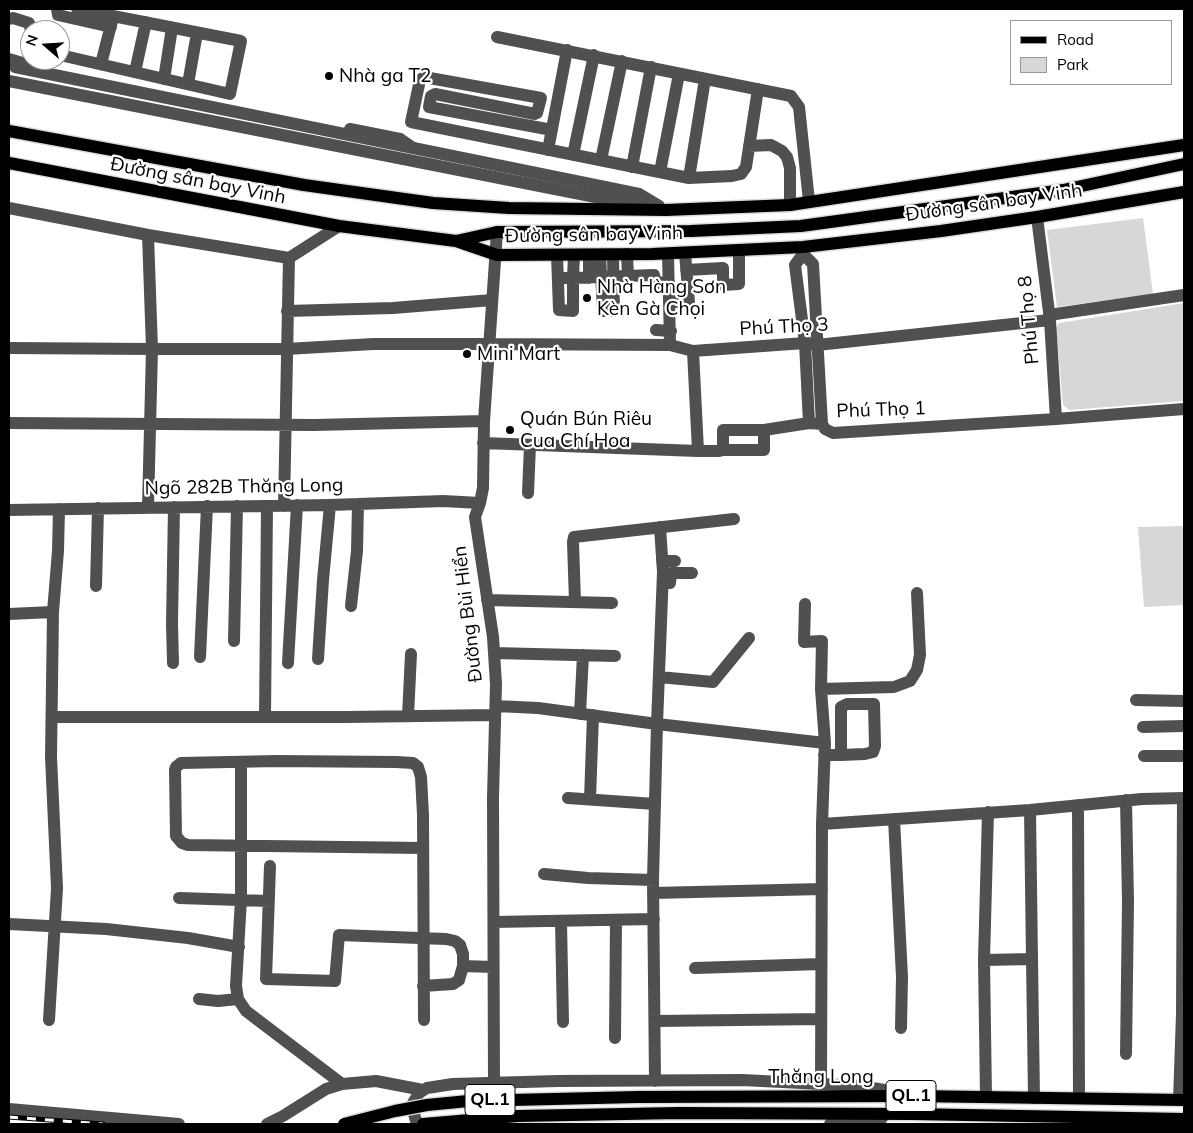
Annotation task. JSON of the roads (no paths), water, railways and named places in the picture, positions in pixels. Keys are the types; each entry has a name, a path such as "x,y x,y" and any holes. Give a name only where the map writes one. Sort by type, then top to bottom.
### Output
{"main road":[{"name":"Đường sân bay Vinh","path":"9,131 304,185 433,203 509,208 666,210 790,204 1184,145"},
{"name":"Đường sân bay Vinh","path":"9,163 339,226 456,241 497,255 668,254 738,250 803,251 1037,217 1184,192"},
{"path":"456,241 497,232 691,231 801,226 1035,195 1184,164"},
{"path":"1035,195 1037,217"},
{"path":"801,226 803,251"},
{"name":"Thăng Long","path":"344,1124 427,1105 468,1101 638,1097 912,1096 1182,1100"},
{"name":"Thăng Long","path":"423,1124 518,1116 640,1114 912,1114 1184,1119"}],"street":[{"path":"57,9 58,15 112,22 146,22 241,41 230,94 70,57"},
{"path":"77,9 112,22"},
{"path":"101,64 112,22"},
{"path":"135,72 146,22"},
{"path":"164,79 172,28"},
{"path":"188,84 198,33"},
{"path":"497,36 787,95 797,103 809,201"},
{"path":"548,150 568,50"},
{"path":"573,155 594,55"},
{"path":"602,160 622,61"},
{"path":"11,64 30,65 400,139 440,166"},
{"path":"11,64 639,194 666,210"},
{"path":"632,167 652,67"},
{"path":"660,172 679,74"},
{"path":"552,130 429,108 431,96 436,94 535,114 537,113 541,98 424,77 420,80 411,122 689,178 732,176 741,174 746,168 758,89"},
{"path":"689,178 705,79"},
{"path":"9,81 666,210"},
{"path":"748,146 771,145 782,150 787,157 790,168 790,204"},
{"path":"9,208 148,235 289,258 339,226"},
{"name":"Phú Thọ 8","path":"1037,217 1050,318 1056,419"},
{"name":"Đường Bùi Hiển","path":"494,1083 492,797 496,710 494,653 475,517 483,488 484,421 497,255 497,232"},
{"path":"148,235 152,350 148,507"},
{"path":"669,287 687,273 722,268 723,285 739,284 738,250"},
{"path":"811,344 795,265 803,251 813,264 811,344 815,424"},
{"path":"652,254 653,275 656,283 669,287 689,302 685,253"},
{"path":"627,254 628,276"},
{"path":"668,254 670,345"},
{"path":"556,255 560,310 573,311 574,255"},
{"path":"594,255 604,283"},
{"path":"604,283 613,255"},
{"path":"284,506 289,258"},
{"path":"558,292 573,285 604,283 628,276 653,275"},
{"path":"558,277 573,285"},
{"name":"Phú Thọ 3","path":"9,348 286,349 372,344 490,344 670,345 693,351 811,344 1050,318 1184,296"},
{"path":"287,311 393,308 492,300"},
{"path":"656,330 671,331"},
{"path":"693,351 698,452"},
{"name":"Phú Thọ 1","path":"723,450 723,430 764,430 815,424 833,433 1184,409"},
{"path":"9,423 286,425 484,421"},
{"path":"483,443 698,452 764,450 764,430"},
{"path":"528,493 530,445"},
{"name":"Ngõ 282B Thăng Long","path":"9,510 284,506 443,501 480,503"},
{"path":"351,606 357,551 358,504"},
{"path":"288,663 297,505"},
{"path":"318,658 322,580 330,505"},
{"path":"200,657 207,506"},
{"path":"234,641 237,506"},
{"path":"265,717 267,506"},
{"path":"173,663 174,507"},
{"path":"96,586 98,508"},
{"path":"49,1020 57,888 51,757 53,612 59,509"},
{"path":"574,602 574,537 734,519"},
{"path":"655,1081 653,887 657,724 663,583 669,561 660,527"},
{"path":"663,583 670,583 671,573 692,573"},
{"path":"821,689 894,688 910,682 917,670 920,655 917,593"},
{"path":"487,600 612,602"},
{"path":"805,604 804,642 822,641 821,689 824,749 821,1083"},
{"path":"9,614 53,612"},
{"path":"659,677 712,682 749,638"},
{"path":"494,653 615,656"},
{"path":"408,716 411,654"},
{"path":"583,655 590,800"},
{"path":"1136,700 1184,701"},
{"path":"52,717 408,716 538,708 824,749 841,755 873,752 875,746 874,704 847,704 841,707 841,755"},
{"path":"1143,727 1184,726"},
{"path":"1144,756 1184,756"},
{"path":"423,848 188,845 182,843 176,836 175,770 178,764 182,763 241,762 354,761 413,763 418,767 421,778 423,848 424,1020"},
{"path":"241,762 241,899 236,986 238,999 246,1011 342,1084"},
{"path":"568,798 655,804"},
{"path":"822,824 1030,810 1126,800 1184,798 1182,1100"},
{"path":"1126,800 1128,901 1126,1054"},
{"path":"1078,805 1079,1098"},
{"path":"1030,810 1034,1098"},
{"path":"986,1097 984,960 988,812"},
{"path":"894,819 902,977 902,1028"},
{"path":"270,866 266,979 335,981 338,934 455,941 462,949 463,966 461,977 456,982 444,985 423,986"},
{"path":"544,874 653,887 822,889"},
{"path":"179,898 269,901"},
{"path":"494,922 654,919"},
{"path":"615,1038 616,921"},
{"path":"561,922 563,1022"},
{"path":"9,924 106,929 239,947"},
{"path":"984,960 1032,959"},
{"path":"695,968 821,964"},
{"path":"463,966 493,967"},
{"path":"200,999 218,1001 238,999"},
{"path":"655,1021 821,1019"},
{"path":"417,1124 413,1103 416,1096 423,1090 437,1086 494,1083 742,1080 862,1086 912,1096"},
{"path":"267,1124 326,1089 342,1084 376,1081 423,1090"},
{"path":"9,1109 179,1124"},
{"path":"830,1124 912,1114"}],"railway":[{"path":"9,1117 103,1124"}],"place":[{"name":"Nhà ga T2","path":"329,76"},
{"name":"Nhà Hàng Sơn Kèn Gà Chọi","path":"587,298"},
{"name":"Mini Mart","path":"467,354"},
{"name":"Quán Bún Riêu Cua Chí Hoa","path":"510,430"}]}
